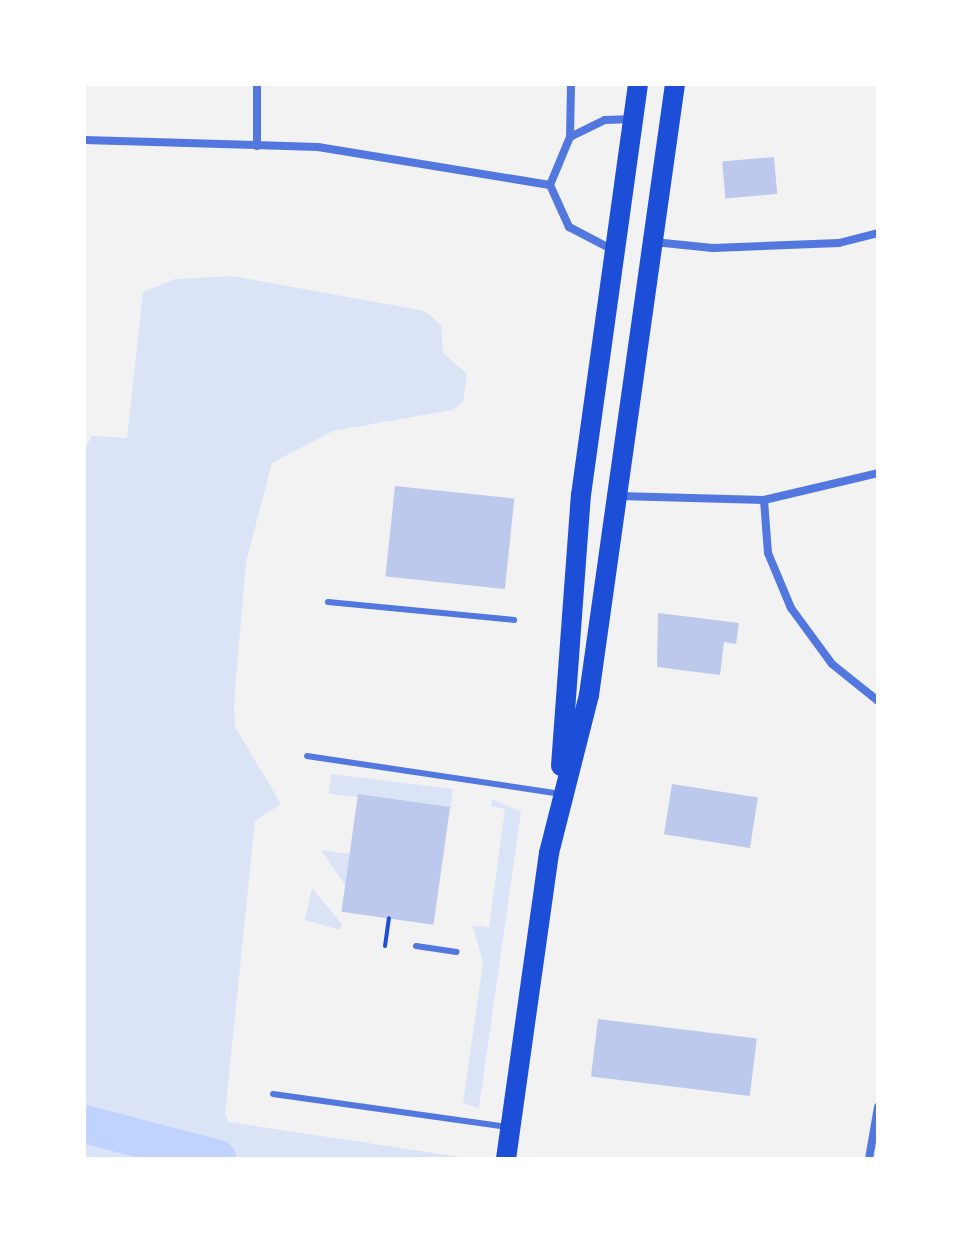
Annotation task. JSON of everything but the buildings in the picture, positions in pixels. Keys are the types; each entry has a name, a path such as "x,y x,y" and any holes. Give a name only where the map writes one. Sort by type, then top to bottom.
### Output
{"main road":[{"path":"561,794 562,691 579,510 638,84"},
{"path":"506,1159 561,794 589,695 675,84"}],"street":[{"path":"257,84 257,146"},
{"path":"571,84 570,137 550,185 569,227 615,251"},
{"path":"570,137 605,120 633,119"},
{"path":"84,140 318,147 550,185"},
{"path":"653,242 713,248 839,243 878,233"},
{"path":"619,496 764,500 878,473"},
{"path":"764,500 768,553 791,608 832,664 878,701"},
{"path":"869,1159 878,1107"}],"lane":[{"path":"328,602 514,620"},
{"path":"307,756 561,794"},
{"path":"416,946 457,952"},
{"path":"273,1094 511,1128"}],"path":[{"path":"385,946 389,918"}],"shaded area":[{"path":"232,276 425,311 441,325 443,353 467,374 463,402 452,410 333,431 272,463 246,562 234,703 235,727 281,804 255,821 225,1114 229,1122 473,1159 84,1159 84,450 92,436 127,438 143,292 175,279"},
{"path":"331,774 453,789 451,809 329,794"},
{"path":"492,799 521,812 479,1108 463,1103 483,963 473,926 489,927 505,809 491,806"},
{"path":"321,850 350,854 345,885"},
{"path":"312,888 342,924 340,930 305,920"}],"waterway":[{"path":"84,1124 218,1159"}]}
